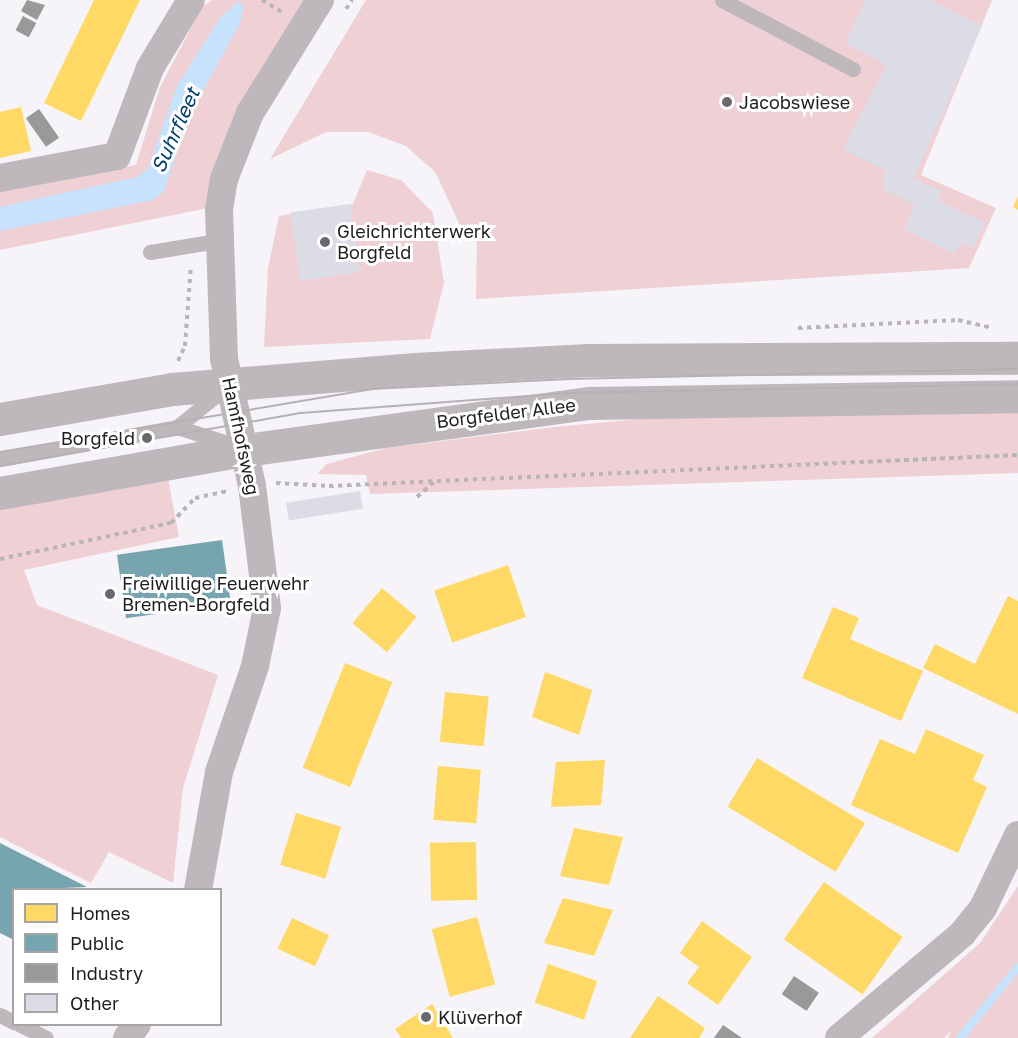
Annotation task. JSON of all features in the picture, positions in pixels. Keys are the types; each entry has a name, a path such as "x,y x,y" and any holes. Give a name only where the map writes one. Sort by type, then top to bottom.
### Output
{"main road":[{"path":"0,419 231,382 588,360 1018,358"},
{"name":"Borgfelder Allee","path":"0,493 245,450 590,403 1018,396"}],"street":[{"path":"0,178 117,156 150,68 191,0"},
{"name":"Hamfhofsweg","path":"198,888 219,772 255,666 267,608 252,486 231,382 224,359 217,241 224,179 235,145 330,10"},
{"path":"839,1038 962,934 983,908 1018,835"}],"lane":[{"path":"722,0 853,69"},
{"path":"150,252 217,241"},
{"path":"177,427 231,382"},
{"path":"0,459 177,427 245,450"},
{"path":"23,1026 46,1038"}],"path":[{"path":"262,0 283,12"},
{"path":"330,10 352,0"},
{"path":"0,559 171,523 195,498 252,486 1018,454"},
{"path":"417,497 436,480"}],"shaded area":[{"path":"212,0 308,0 208,208 0,250 0,190 136,165 160,87 202,7"},
{"name":"Jacobswiese","path":"366,0 992,0 921,175 996,208 969,268 476,299 477,224 460,225 435,172 406,146 368,132 326,132 270,159"},
{"path":"367,170 401,180 433,213 444,283 430,339 264,347 268,268 279,216 353,204"},
{"path":"1018,407 1018,473 370,494 366,475 317,474 327,464 386,448 554,427 673,416"},
{"path":"168,478 179,537 24,570 37,605 218,675 183,788 173,883 109,852 91,883 0,837 0,508"},
{"path":"1018,886 1018,1038 948,1038 951,1031 944,1038 872,1038 980,943"}],"water":[{"name":"Suhrfleet","path":"238,2 244,6 240,23 190,114 164,191 153,200 0,231 0,207 137,177 148,169 177,86 220,18"}],"building: Homes":[{"path":"94,0 140,0 81,121 44,103"},
{"path":"21,107 31,151 0,158 0,112"},
{"path":"1018,196 1018,210 1013,207"},
{"path":"508,565 526,617 452,642 434,590"},
{"path":"382,588 416,617 387,652 352,623"},
{"path":"1008,596 1018,601 1018,714 923,668 935,644 975,664"},
{"path":"833,607 859,618 850,639 923,671 901,721 802,678"},
{"path":"345,663 392,682 350,787 303,768"},
{"path":"545,672 592,690 579,735 532,717"},
{"path":"445,692 489,697 484,746 440,742"},
{"path":"926,729 984,755 973,780 987,787 958,853 851,805 880,739 915,754"},
{"path":"757,758 865,823 836,872 728,807"},
{"path":"605,760 601,805 551,807 556,762"},
{"path":"438,766 481,770 476,824 433,820"},
{"path":"296,813 341,827 325,878 280,865"},
{"path":"574,828 623,837 609,885 560,876"},
{"path":"476,842 477,900 431,901 430,843"},
{"path":"824,882 903,937 862,994 784,939"},
{"path":"563,898 613,910 594,956 544,943"},
{"path":"477,917 495,985 450,997 432,929"},
{"path":"292,918 329,935 315,966 278,949"},
{"path":"702,921 752,957 718,1005 687,983 699,967 680,953"},
{"path":"548,964 597,981 584,1020 535,1003"},
{"path":"658,996 705,1028 699,1038 630,1038"},
{"name":"Klüverhof","path":"432,1004 453,1038 401,1038 395,1029"}],"building: Public":[{"path":"222,540 231,603 126,618 117,555"},
{"path":"0,843 87,887 12,888 12,939 0,933"}],"building: Industry":[{"path":"27,0 45,5 37,20 21,11"},
{"path":"23,16 36,23 29,37 15,30"},
{"path":"39,109 59,138 46,147 26,118"},
{"path":"794,976 819,993 807,1011 782,994"},
{"path":"723,1025 742,1038 714,1038"}],"building: Other":[{"path":"866,0 930,0 982,26 913,179 942,191 938,201 985,223 973,248 961,243 955,254 904,229 915,205 883,189 885,170 843,149 887,65 845,43"},
{"name":"Gleichrichterwerk Borgfeld","path":"350,204 360,272 300,281 291,212"},
{"path":"360,491 363,509 289,521 286,503"}],"waterway":[{"path":"960,1038 1018,967"}],"tram line":[{"path":"0,452 371,389 570,379 1018,369"},
{"path":"0,466 301,413 565,393 1018,384"}],"place":[{"name":"Jacobswiese","path":"727,102"},
{"name":"Gleichrichterwerk Borgfeld","path":"325,242"},
{"name":"Borgfeld","path":"147,438"},
{"name":"Freiwillige Feuerwehr Bremen-Borgfeld","path":"110,594"},
{"name":"Klüverhof","path":"426,1017"}]}
